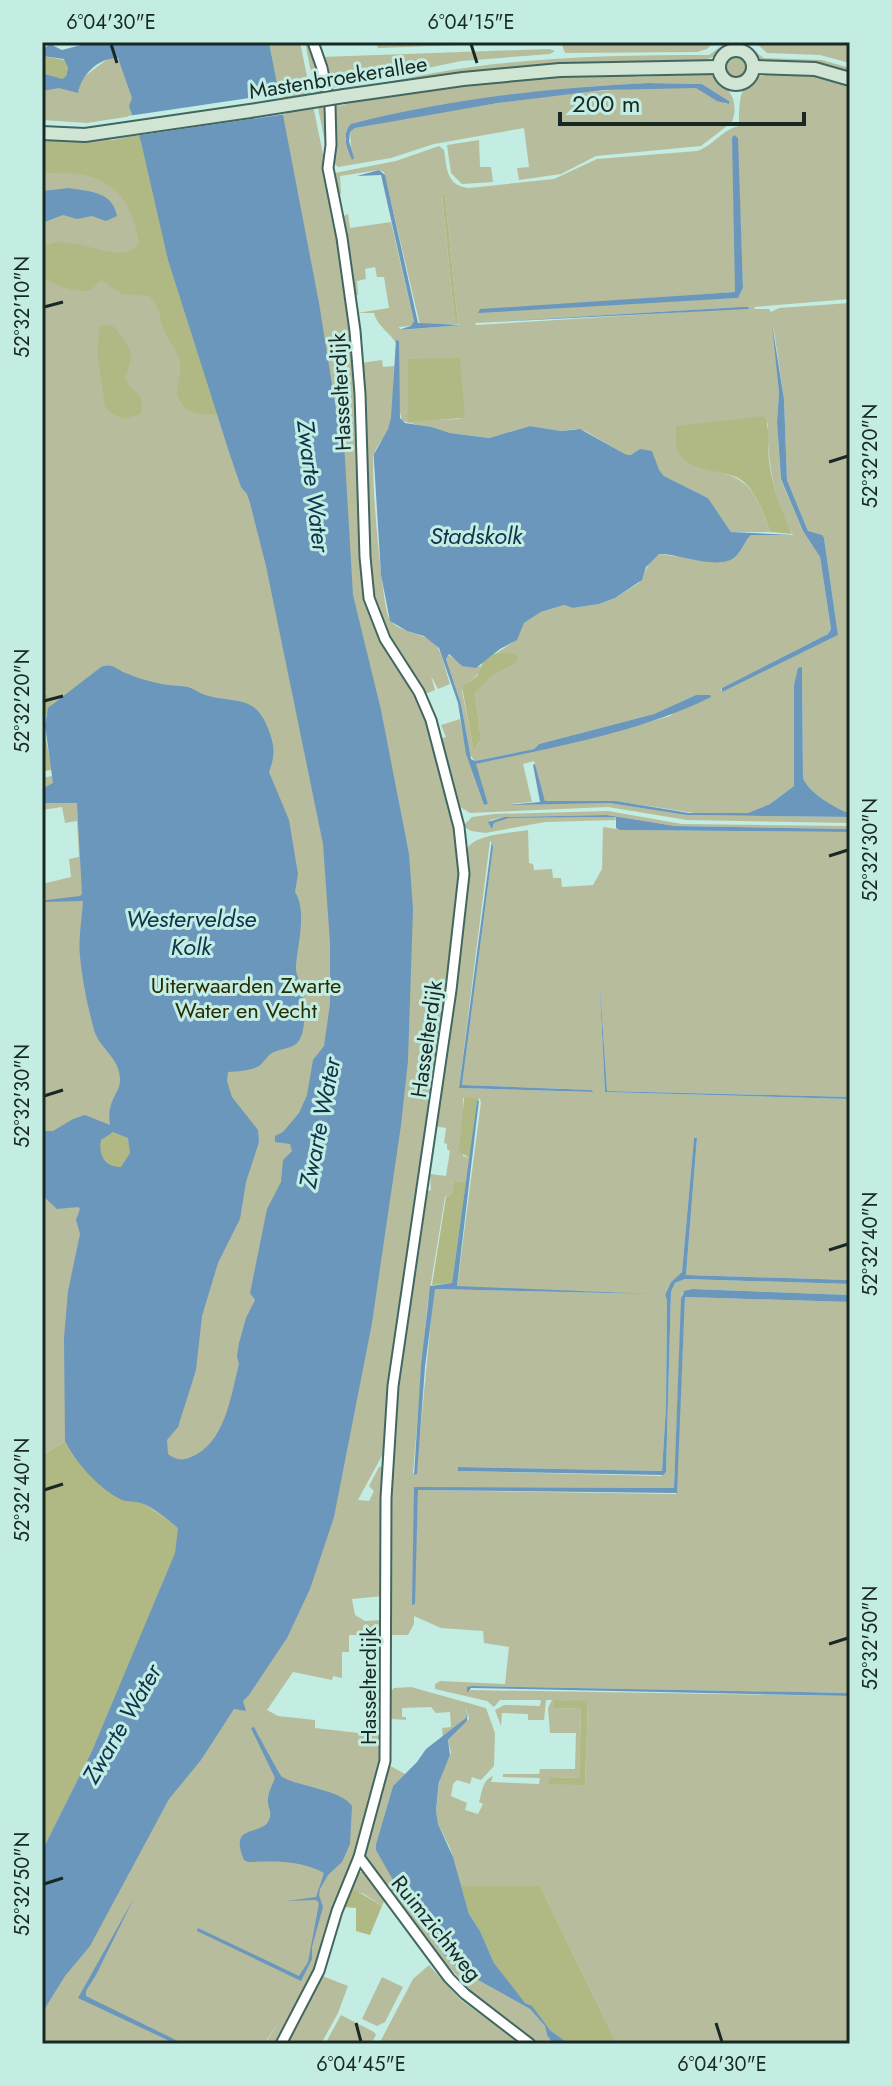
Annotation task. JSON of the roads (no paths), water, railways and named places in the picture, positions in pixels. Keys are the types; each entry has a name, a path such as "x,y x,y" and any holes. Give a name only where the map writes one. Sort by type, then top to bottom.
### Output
{"main road":[{"path":"735,46 750,57 754,67 748,81 733,85 721,77 719,67 722,57 735,46"},
{"name":"Mastenbroekerallee","path":"42,133 73,136 109,132 463,79 560,70 719,67"},
{"path":"754,67 815,69 850,79"}],"street":[{"name":"Hasselterdijk","path":"281,2044 319,1971 381,1783 386,1749 386,1498 393,1386 451,990 464,863 459,827 431,720 419,692 385,639 369,598 357,344 328,168 330,105 313,42"},
{"name":"Ruimzichtweg","path":"359,1857 457,1986 530,2044"}],"water":[{"name":"Uiterwaarden Zwarte Water en Vecht","path":"92,42 269,42 344,442 353,595 381,710 409,854 413,909 408,1061 372,1323 334,1517 310,1589 287,1638 243,1701 246,1711 234,1709 201,1760 169,1799 90,1946 65,1976 42,2013 42,1851 92,1751 175,1553 178,1528 151,1507 122,1500 105,1489 75,1458 65,1441 64,1338 68,1291 80,1234 76,1220 80,1209 57,1209 42,1195 42,1131 53,1131 85,1115 110,1125 110,1109 120,1078 116,1064 94,1030 87,1003 80,949 83,901 45,902 82,894 77,803 42,803 42,789 53,783 45,725 48,708 101,667 109,665 146,680 188,687 205,695 251,705 264,719 271,737 274,752 269,772 289,820 298,874 295,892 299,899 301,927 296,968 302,989 304,1026 296,1044 272,1053 255,1068 228,1072 227,1081 232,1097 258,1130 259,1142 246,1182 240,1219 218,1263 202,1316 196,1370 178,1427 167,1440 168,1454 176,1459 188,1458 202,1451 212,1441 225,1417 239,1364 239,1343 255,1300 250,1293 267,1209 281,1182 283,1160 292,1151 290,1144 275,1142 275,1136 283,1132 299,1113 307,1095 313,1060 324,1046 330,1004 330,943 323,844 266,566 250,503 230,455 168,260 141,142 129,106 132,98 118,58 103,61 91,69 78,93 59,88 42,91 42,73 62,79 68,68 64,59 42,56 42,50 50,44 62,50","holes":["113,1132 128,1138 130,1153 121,1167 107,1163 102,1155 101,1140"]},
{"path":"648,83 702,84 729,101 729,104 717,101 696,88 604,90 498,103 355,128 350,132 349,141 352,160 348,151 346,132 351,124 388,115 461,101"},
{"path":"734,135 738,138 743,288 738,298 478,313 480,309 735,292"},
{"path":"379,170 385,175 418,323 463,325 398,330 411,326 414,321 381,175 357,176"},
{"path":"69,188 105,197 117,216 106,221 92,216 77,219 63,215 42,223 42,191"},
{"path":"748,307 749,309 475,323"},
{"path":"772,324 784,399 787,480 808,531 824,538 838,635 722,692 722,688 828,634 831,629 820,557 803,531 781,479 777,422 779,393"},
{"name":"Stadskolk","path":"396,340 399,341 400,418 405,423 489,438 530,426 561,431 580,429 627,455 640,449 652,451 664,476 708,498 731,532 793,535 751,535 736,556 720,562 659,554 646,567 642,580 615,598 599,604 573,608 564,605 541,612 524,623 517,640 476,668 462,666 449,654 446,659 461,704 471,759 475,761 534,749 539,744 654,714 696,695 711,697 625,730 476,764 488,804 484,805 466,754 458,703 439,648 424,636 390,621 381,575 374,454 391,418"},
{"path":"802,667 803,778 817,795 850,814 850,817 686,815 609,803 507,805 540,802 535,764 545,801 616,801 689,813 748,813 770,804 794,786 794,685 798,668"},
{"path":"607,815 675,826 850,829 850,832 620,830 616,828 614,817 509,818 494,823 492,829 488,822 504,817"},
{"path":"492,840 462,1085 594,1092 459,1088"},
{"path":"599,972 607,1091 850,1099 605,1092"},
{"path":"479,1100 457,1286 654,1294 435,1289 417,1474 414,1475 430,1286 452,1283"},
{"path":"694,1138 697,1138 686,1275 850,1280 850,1284 685,1279 675,1283 671,1292 666,1472 663,1475 458,1471 458,1467 662,1471 666,1407 665,1295 671,1282 682,1272"},
{"path":"684,1291 850,1295 850,1302 685,1297 677,1493 418,1490 415,1604 412,1605 414,1487 674,1488 681,1299"},
{"path":"467,1687 850,1693 850,1696 471,1688 467,1693"},
{"path":"468,1704 467,1721 448,1740 450,1755 439,1782 438,1824 453,1857 469,1914 494,1963 550,2030 569,2044 553,2044 545,2026 530,2009 460,1970 446,1957 410,1910 376,1850 393,1786 426,1749 466,1718"},
{"path":"254,1727 282,1777 330,1792 352,1806 350,1844 342,1862 328,1875 320,1889 323,1907 312,1947 312,1959 301,1981 197,1931 198,1928 299,1976 308,1962 319,1903 316,1900 287,1901 316,1897 324,1873 297,1864 248,1862 244,1860 240,1848 243,1835 267,1824 270,1817 268,1796 275,1778 251,1728"},
{"path":"134,1898 86,1996 184,2044 176,2044 78,1998"}],"water label":[{"name":"Zwarte Water","path":"313,486"},
{"name":"Westerveldse Kolk","path":"191,933"},
{"name":"Zwarte Water","path":"320,1123"},
{"name":"Zwarte Water","path":"122,1724"}]}
